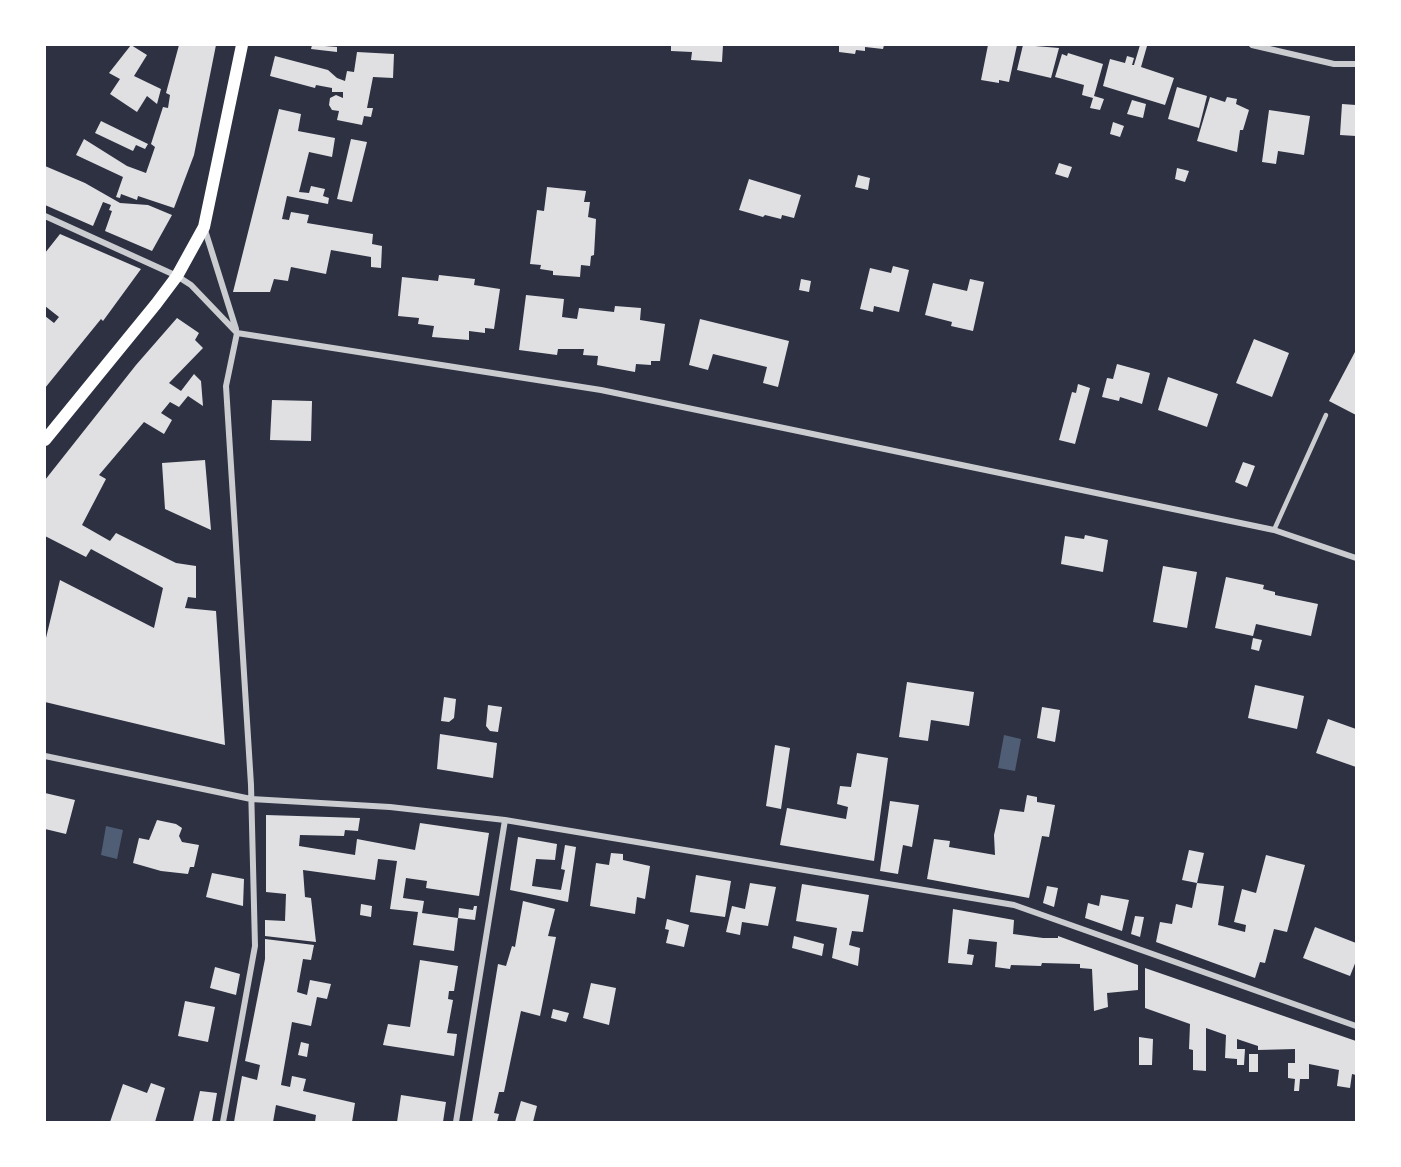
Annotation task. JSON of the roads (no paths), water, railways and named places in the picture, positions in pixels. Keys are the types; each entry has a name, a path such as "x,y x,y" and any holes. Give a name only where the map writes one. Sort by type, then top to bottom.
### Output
{"main road":[{"path":"45,440 177,276 204,227 242,45"}],"street":[{"path":"1252,45 1334,64 1356,64"},
{"path":"45,216 177,276 191,285 237,333 601,390 1274,531 1356,558"},
{"path":"204,227 237,333 226,386 251,799 255,946 223,1122"},
{"path":"45,756 251,799 390,807 505,820 1014,905 1356,1026"},
{"path":"456,1122 505,820"}],"lane":[{"path":"1274,531 1326,415"}],"water":[{"path":"1004,735 1021,739 1015,771 998,768"},
{"path":"106,826 123,830 117,859 101,855"}]}
